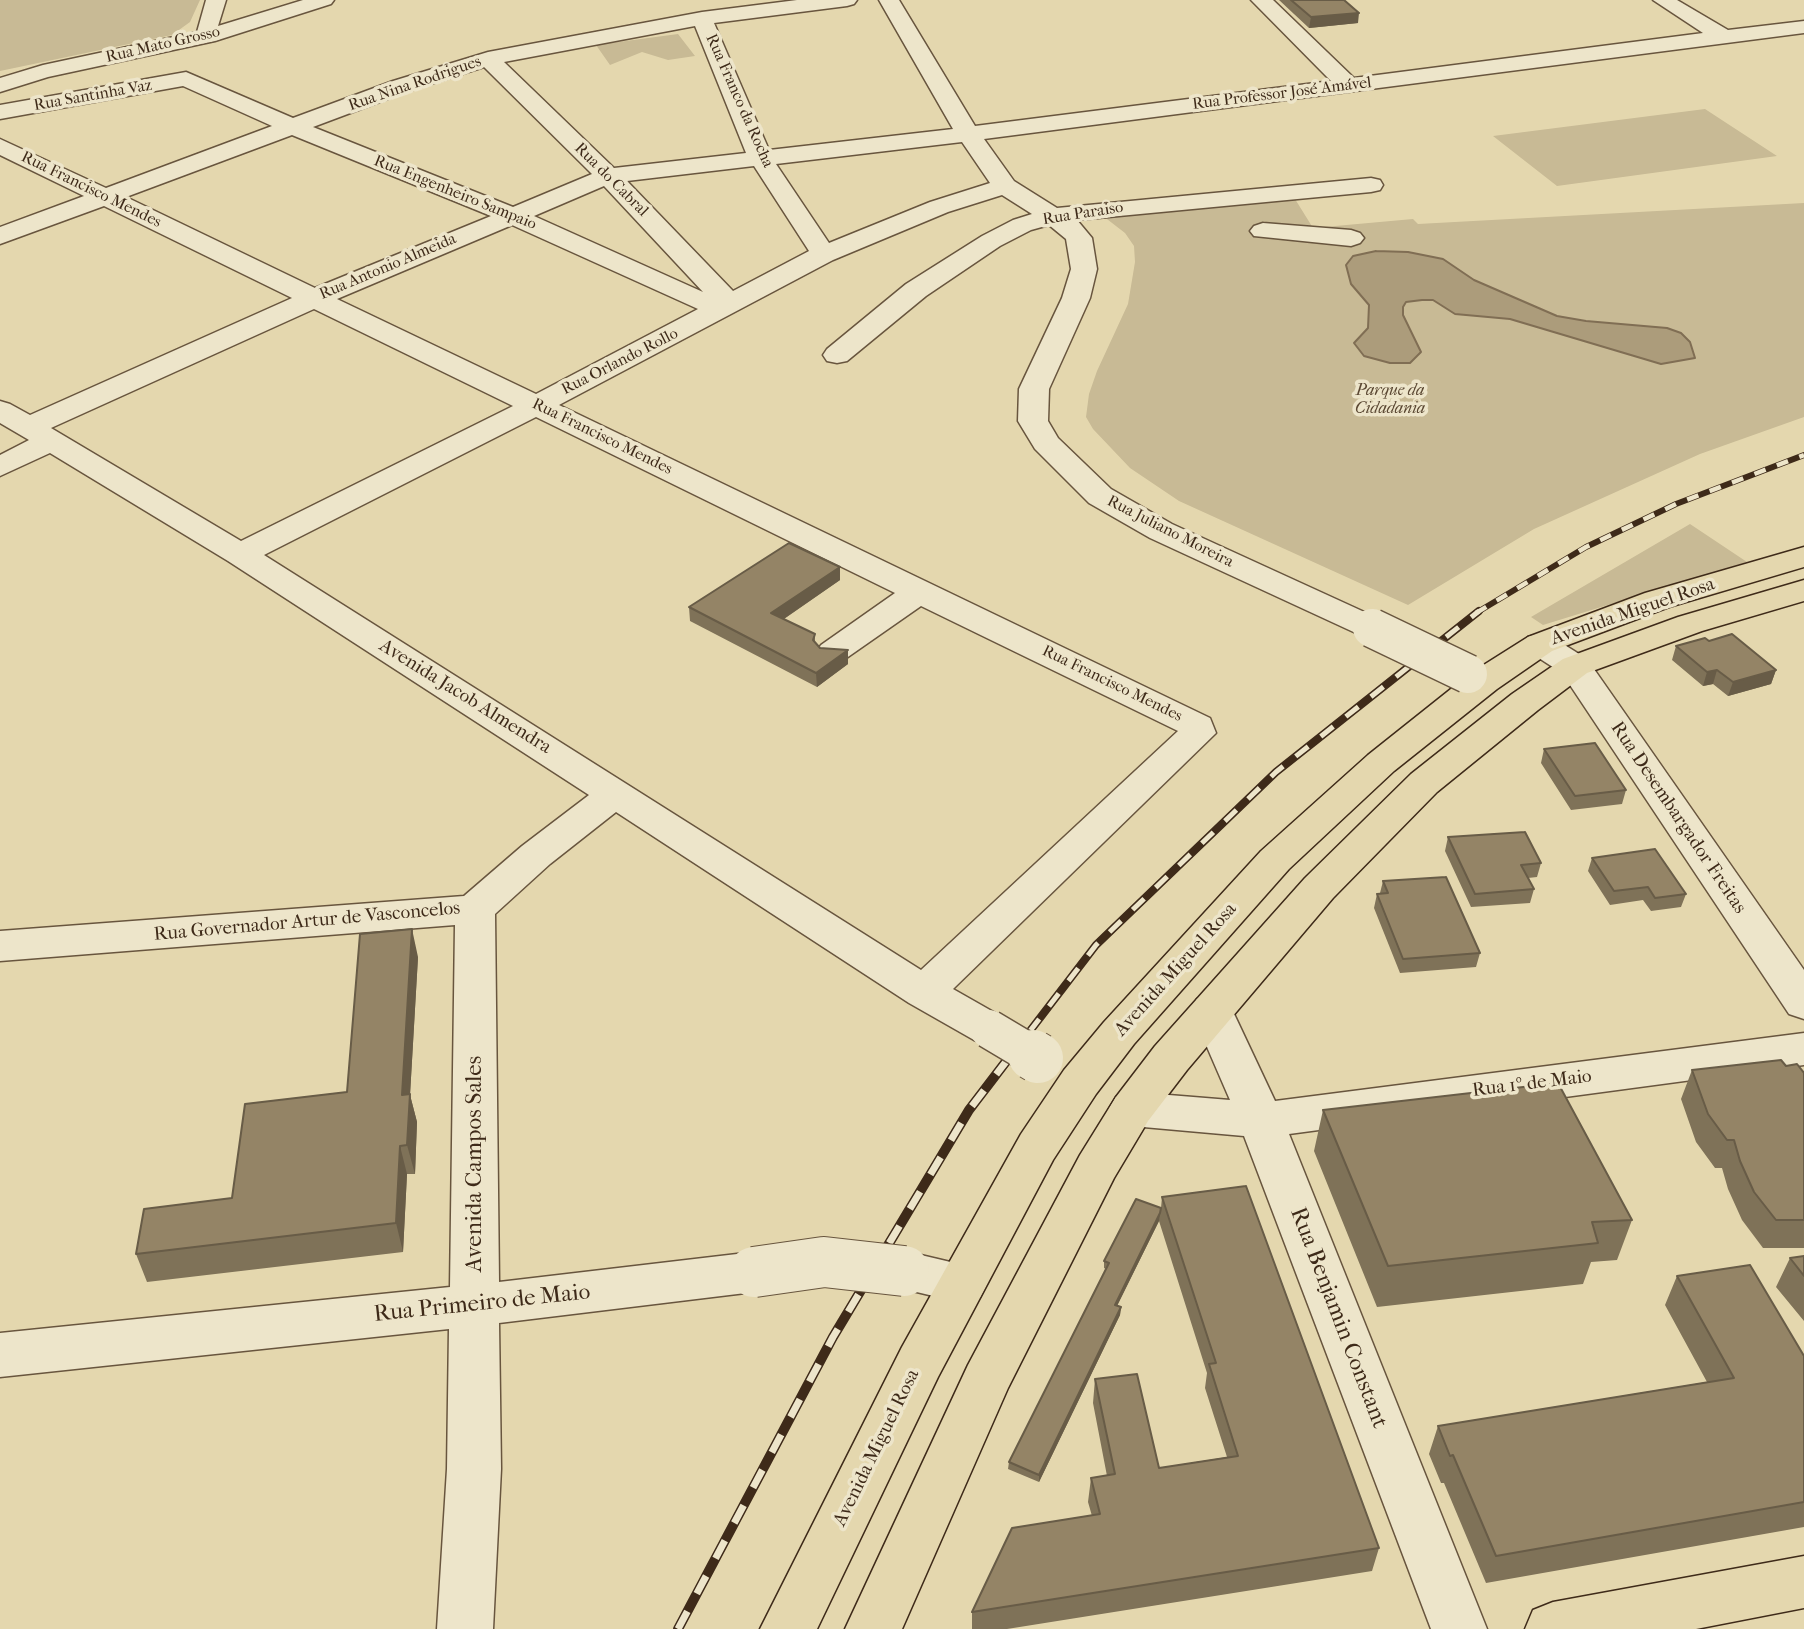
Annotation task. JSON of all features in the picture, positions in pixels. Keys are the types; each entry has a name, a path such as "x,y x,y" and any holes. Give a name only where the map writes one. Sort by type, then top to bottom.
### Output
{"main road":[{"name":"Avenida Miguel Rosa","path":"788,1629 920,1362 1037,1147 1059,1070 1119,1033 1275,860 1476,677 1540,644 1657,600 1798,572"},
{"name":"Avenida Miguel Rosa","path":"873,1629 986,1381 1096,1168 1132,1109 1212,1010 1319,888 1424,783 1525,702 1575,666 1690,624 1798,572"},
{"path":"1657,600 1690,624"},
{"path":"1059,1070 1106,1098 1132,1109"},
{"path":"1553,1629 1804,1582"}],"street":[{"path":"207,29 216,0"},
{"name":"Rua Mato Grosso","path":"0,85 207,29 255,23 324,0"},
{"name":"Rua Nina Rodrigues","path":"0,236 401,86 488,59 702,18 847,0"},
{"name":"Rua Juliano Moreira","path":"890,0 968,134 1006,186 1070,228 1079,238 1084,269 1076,298 1034,389 1033,421 1046,443 1100,496 1161,531 1476,677"},
{"path":"1261,0 1348,85"},
{"path":"1663,0 1724,37"},
{"name":"Rua Franco da Rocha","path":"702,18 760,157 824,254"},
{"name":"Rua Professor José Amável","path":"760,157 968,134 1804,27"},
{"name":"Rua do Cabral","path":"488,59 608,176 727,307"},
{"name":"Rua Engenheiro Sampaio","path":"186,79 293,127 511,215 727,307"},
{"name":"Rua Santinha Vaz","path":"0,113 186,79"},
{"name":"Rua Francisco Mendes","path":"0,146 1197,726 1198,733 924,992"},
{"name":"Rua Antonio Almeida","path":"0,467 40,434 315,298 511,215 608,176 760,157"},
{"name":"Rua Orlando Rollo","path":"240,554 727,307 824,254 939,207 1006,186"},
{"name":"Rua Paraiso","path":"837,355 916,290 1022,225 1052,216 1160,203 1371,186"},
{"path":"1265,233 1342,239"},
{"name":"Avenida Jacob Almendra","path":"0,410 240,554 924,992 1059,1070"},
{"path":"833,652 920,591"},
{"name":"Rua Desembargador Freitas","path":"1540,644 1575,666 1804,1003"},
{"name":"Rua Governador Artur de Vasconcelos","path":"0,946 475,909 536,855 616,793"},
{"name":"Avenida Campos Sales","path":"465,1629 474,1469 475,909"},
{"name":"Rua Benjamin Constant","path":"1212,1010 1261,1120 1459,1629"},
{"name":"Rua 1º de Maio","path":"1261,1120 1804,1049"},
{"path":"1132,1109 1261,1120"},
{"name":"Rua Primeiro de Maio","path":"0,1355 476,1305 824,1262 904,1270 962,1283"}],"green space":[{"path":"0,0 200,0 190,22 172,35 0,71"},
{"path":"678,34 695,56 668,60 642,52 610,65 596,45"},
{"path":"1705,109 1777,156 1557,186 1493,136"},
{"name":"Parque da Cidadania","path":"1295,199 1313,228 1413,219 1418,224 1804,203 1804,417 1700,454 1534,529 1408,605 1179,501 1130,468 1093,429 1086,417 1089,394 1097,371 1128,304 1135,262 1134,246 1125,233 1103,216"},
{"path":"1690,524 1747,562 1543,625 1531,617"}],"shaded area":[{"path":"1376,251 1408,252 1443,259 1474,280 1557,316 1667,328 1681,333 1690,342 1695,358 1661,364 1510,319 1455,314 1433,300 1406,302 1403,307 1403,315 1421,352 1410,363 1390,363 1364,356 1354,343 1368,328 1369,305 1351,284 1346,265 1353,256"}],"building":[{"path":"1291,0 1344,0 1359,13 1311,17"},
{"path":"789,543 840,567 771,613 815,634 813,640 820,648 848,650 816,673 689,607"},
{"path":"1732,634 1776,670 1733,682 1717,670 1707,672 1676,646 1705,638 1709,641"},
{"path":"1595,743 1626,790 1575,796 1544,749"},
{"path":"1525,832 1541,863 1521,865 1534,889 1475,894 1448,837"},
{"path":"1655,849 1686,894 1655,898 1648,887 1614,891 1592,858"},
{"path":"1446,877 1480,953 1403,959 1377,894 1388,893 1383,881"},
{"path":"412,929 402,1095 410,1094 407,1145 400,1146 396,1223 136,1254 144,1209 232,1198 245,1104 347,1092 360,934"},
{"path":"1781,1060 1786,1066 1797,1064 1804,1073 1804,1220 1776,1220 1754,1192 1734,1140 1727,1140 1708,1114 1692,1070"},
{"path":"1558,1083 1632,1220 1592,1222 1598,1243 1388,1266 1323,1110"},
{"path":"1246,1186 1379,1548 972,1612 1012,1528 1100,1514 1091,1478 1115,1474 1095,1379 1137,1374 1159,1468 1238,1456 1209,1364 1216,1363 1162,1197"},
{"path":"1136,1199 1161,1208 1160,1213 1115,1305 1121,1307 1039,1475 1009,1462 1109,1263 1104,1261"},
{"path":"1804,1256 1804,1276 1790,1258"},
{"path":"1750,1265 1804,1356 1804,1502 1496,1556 1438,1426 1734,1378 1677,1276"}],"railway":[{"path":"1478,612 1586,547 1676,504 1804,455"},
{"path":"1010,1057 1096,945 1276,772 1478,612"},
{"path":"678,1629 833,1337 969,1110 1011,1055"}]}
